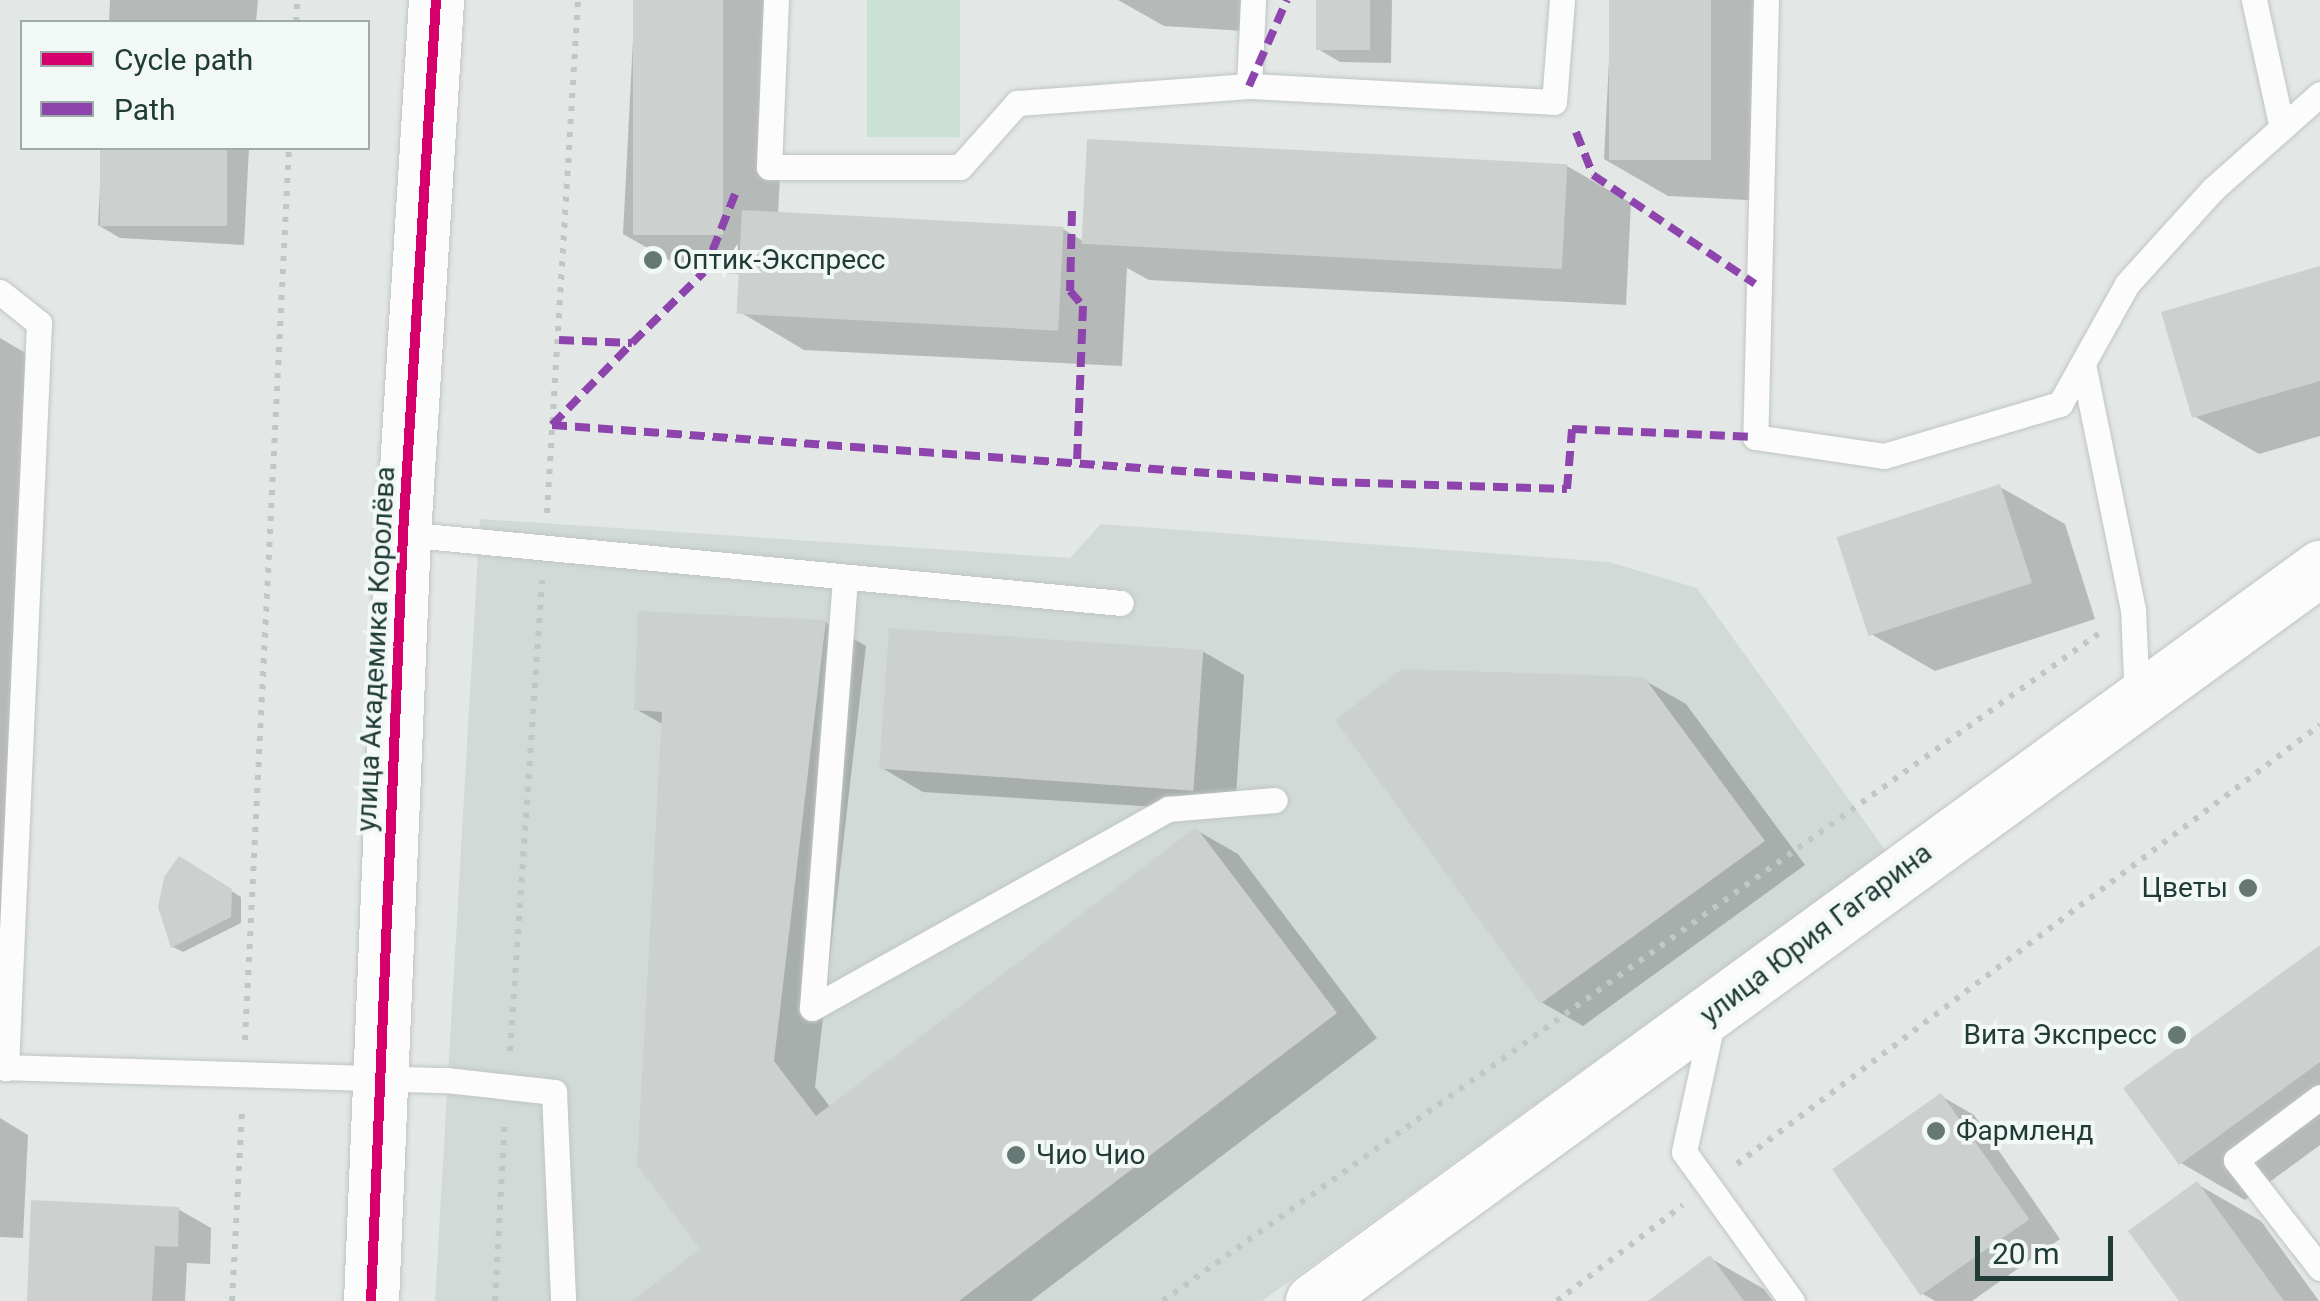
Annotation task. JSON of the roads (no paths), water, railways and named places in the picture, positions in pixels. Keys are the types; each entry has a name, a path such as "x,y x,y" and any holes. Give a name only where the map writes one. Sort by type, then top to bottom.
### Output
{"street":[{"name":"улица Академика Королёва","path":"371,1301 404,534 436,0"},
{"name":"улица Юрия Гагарина","path":"1313,1301 2320,568"}],"lane":[{"path":"776,0 769,167 960,167 1017,104 1249,86 1554,102 1562,0"},
{"path":"1249,86 1253,0"},
{"path":"1766,0 1755,438 1884,456 2060,404 2127,284 2213,188 2320,94"},
{"path":"2254,0 2282,128"},
{"path":"0,292 39,322 3,1067 379,1079 554,1092 567,1296"},
{"path":"2083,364 2134,609 2137,699"},
{"path":"404,534 1120,603"},
{"path":"845,579 812,1008 1168,809 1275,800"},
{"path":"1715,1010 1684,1152 1792,1301"},
{"path":"2320,1097 2236,1160 2320,1268"}],"place":[{"name":"Оптик-Экспресс","path":"653,260"},
{"name":"Цветы","path":"2248,888"},
{"name":"Вита Экспресс","path":"2177,1035"},
{"name":"Фармленд","path":"1936,1131"},
{"name":"Чио Чио","path":"1016,1155"}]}
